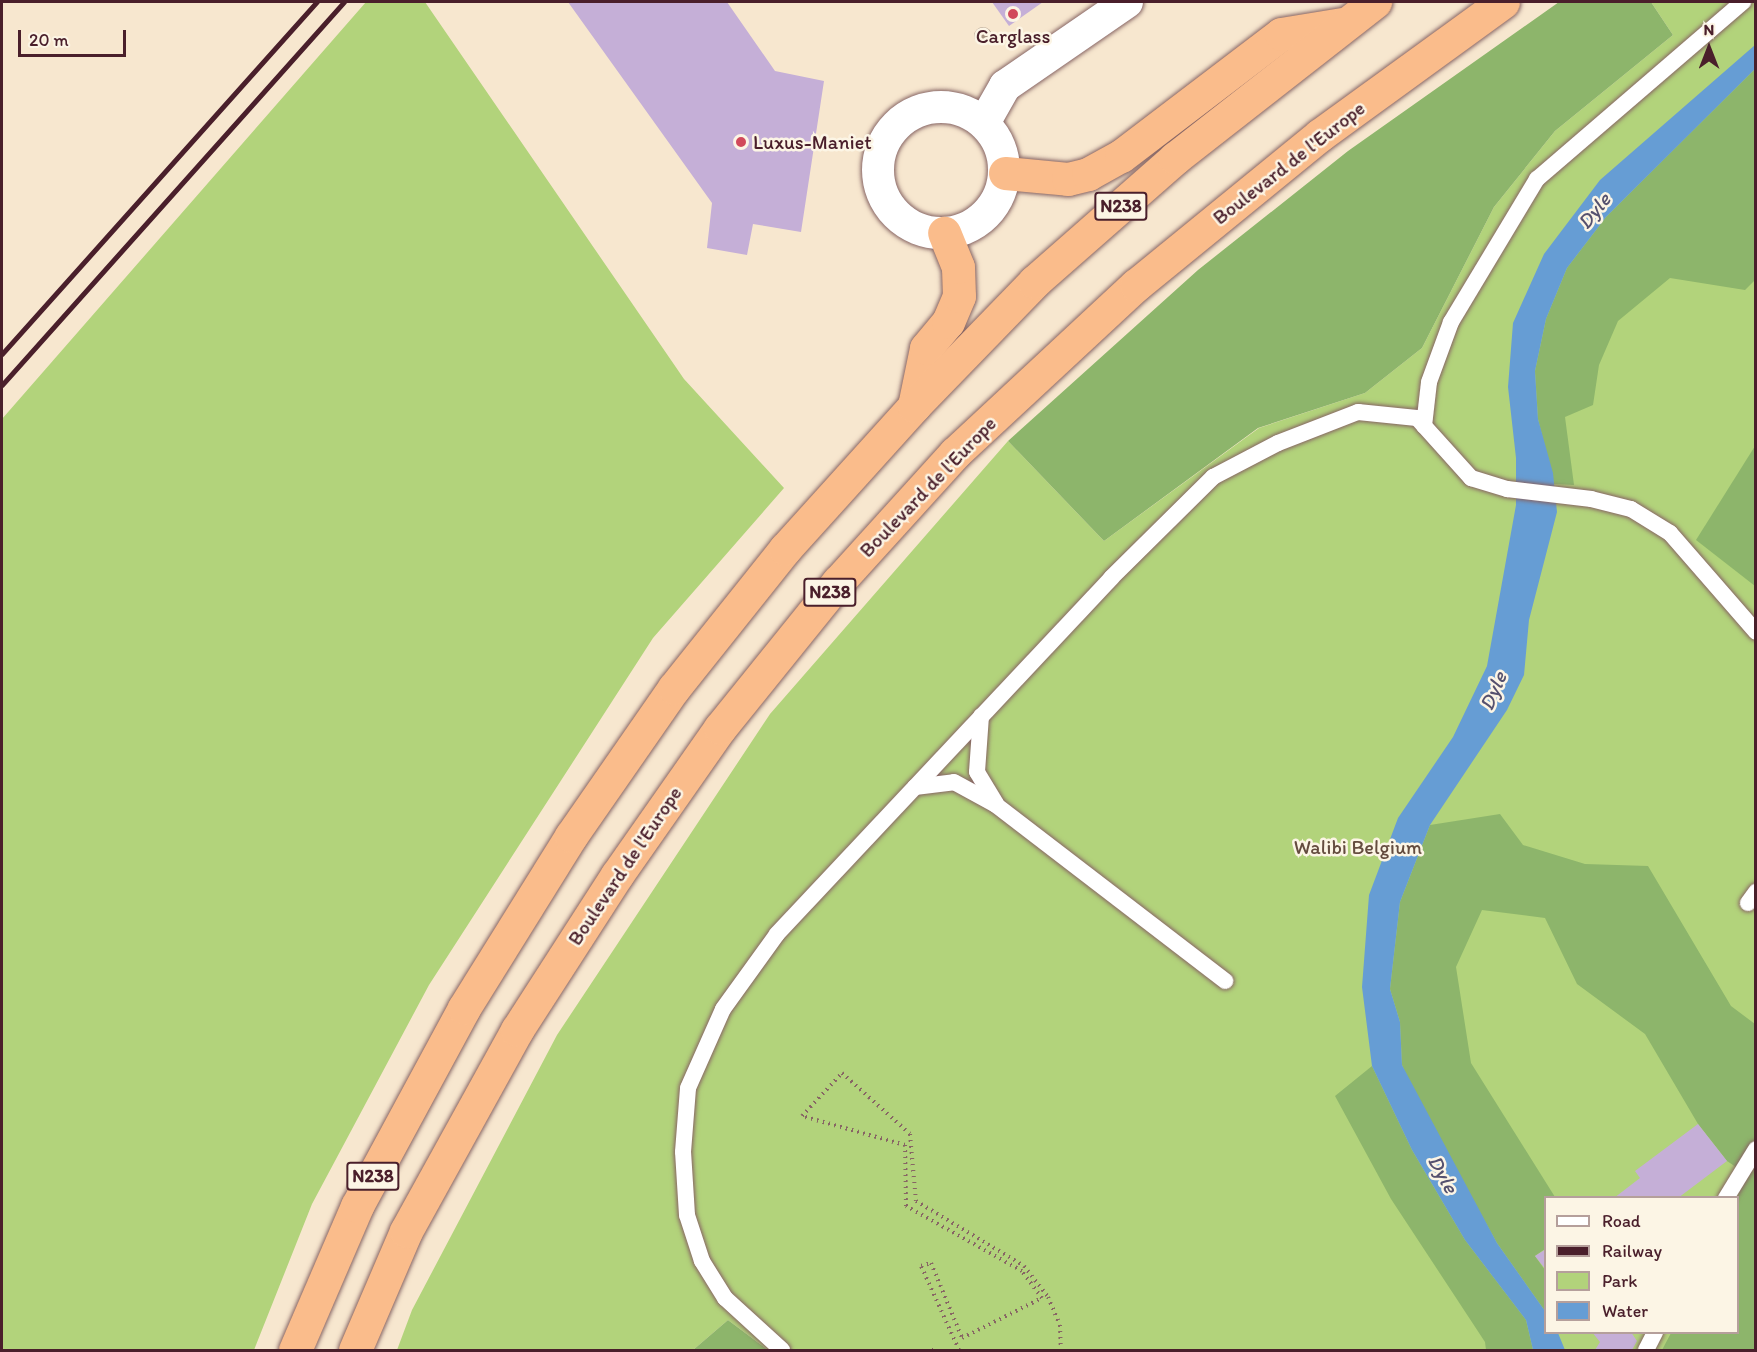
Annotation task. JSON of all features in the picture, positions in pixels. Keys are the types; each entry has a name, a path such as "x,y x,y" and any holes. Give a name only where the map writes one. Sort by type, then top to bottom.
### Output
{"highway":[{"name":"N238","path":"295,1350 357,1206 464,1008 571,836 674,688 785,549 914,406 1034,282 1175,158 1343,24 1375,2"},
{"name":"Boulevard de l'Europe","path":"355,1350 406,1231 517,1030 617,875 720,728 838,582 955,453 1136,285 1320,135 1503,2"},
{"path":"1005,173 1068,179 1088,174 1122,156 1281,34 1343,24"},
{"path":"914,406 926,348 948,322 959,296 958,267 944,233"}],"street":[{"path":"984,123 1005,86 1127,2"},
{"path":"940,106 964,110 984,123 1000,145 1005,173 993,207 963,229 944,233 907,223 892,209 881,189 878,165 884,142 898,123 918,111 940,106"}],"lane":[{"path":"1424,426 1429,382 1451,322 1537,179 1743,2"},
{"path":"782,1350 725,1298 702,1261 687,1215 683,1152 688,1088 723,1009 777,934 981,716 1213,477 1278,443 1358,412 1417,418 1471,478 1506,489 1592,499 1630,510 1670,533 1755,632"},
{"path":"981,716 977,772 996,805"},
{"path":"915,787 954,782 996,805 1225,981"},
{"path":"1727,1196 1755,1149"},
{"path":"1646,1350 1654,1334"}],"path":[{"path":"959,1350 921,1266 930,1263 962,1338 1042,1298 1022,1271 906,1206 905,1145 802,1116 842,1073 910,1134 916,1201 1024,1266 1048,1297 1060,1325 1060,1350"}],"green space":[{"path":"366,2 425,2 684,379 784,488 653,638 429,985 312,1204 254,1350 2,1350 2,419"},
{"path":"1559,2 1651,2 1673,35 1555,131 1494,207 1422,348 1365,393 1258,428 1104,541 1008,441 1198,270 1348,151"},
{"name":"Walibi Belgium","path":"1651,2 1755,2 1755,1350 768,1350 728,1320 693,1350 397,1350 412,1310 557,1035 770,714 1008,441 1104,541 1259,428 1365,393 1422,348 1494,207 1555,131 1673,35"},
{"path":"1755,69 1755,280 1745,290 1670,278 1618,321 1599,365 1593,405 1565,417 1574,485 1554,484 1538,419 1535,371 1546,319 1567,268 1606,217"},
{"path":"1755,446 1755,586 1696,540"},
{"path":"1500,814 1523,845 1585,864 1648,866 1731,1006 1755,1024 1755,1350 1662,1350 1670,1334 1739,1334 1738,1196 1748,1175 1727,1161 1698,1124 1645,1034 1577,984 1545,918 1482,910 1456,967 1471,1063 1554,1196 1544,1196 1544,1250 1535,1256 1544,1269 1544,1310 1497,1243 1417,1099 1402,1065 1400,1022 1390,989 1400,902 1430,825"},
{"path":"1372,1066 1412,1150 1465,1240 1526,1320 1533,1350 1486,1350 1485,1342 1391,1199 1335,1096"},
{"path":"728,1320 768,1350 693,1350"}],"water":[{"name":"Dyle","path":"1755,45 1755,69 1606,217 1567,268 1546,319 1535,371 1538,419 1553,473 1557,512 1529,620 1524,675 1507,710 1430,825 1400,902 1390,989 1400,1022 1402,1065 1497,1243 1544,1310 1544,1334 1558,1334 1565,1350 1533,1350 1526,1320 1465,1240 1412,1150 1372,1066 1362,987 1369,895 1398,818 1453,737 1487,666 1516,505 1516,458 1508,387 1513,323 1544,254 1600,180"}],"building":[{"name":"Luxus-Maniet","path":"568,2 727,2 775,71 824,81 801,232 753,224 747,255 707,248 712,203"},
{"name":"Carglass","path":"992,2 1043,2 1009,26"},
{"path":"1698,1124 1727,1161 1681,1196 1617,1196 1640,1178 1635,1171"},
{"path":"1544,1250 1544,1267 1535,1256"},
{"path":"1594,1334 1632,1334 1637,1341 1632,1350 1595,1350 1600,1342"}],"railway":[{"path":"2,354 317,2"},
{"path":"2,385 344,2"}],"place":[{"name":"Carglass","path":"1013,14"},
{"name":"Luxus-Maniet","path":"741,142"}]}
